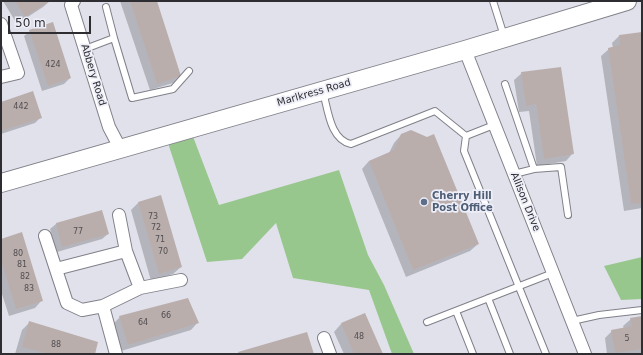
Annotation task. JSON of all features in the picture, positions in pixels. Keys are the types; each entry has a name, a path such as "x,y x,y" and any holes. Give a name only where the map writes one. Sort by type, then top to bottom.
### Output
{"street":[{"name":"Abbery Road","path":"74,1 71,5 109,127 120,148"},
{"name":"Marlkress Road","path":"1,183 465,50 627,1"},
{"path":"1,24 18,73 1,77"},
{"name":"Allison Drive","path":"465,50 585,354"},
{"path":"119,216 126,251 140,288"},
{"path":"45,236 67,303 82,310 103,306 140,288 181,280"},
{"path":"56,269 126,251"},
{"path":"103,306 116,354"},
{"path":"324,338 330,354"}],"lane":[{"path":"493,1 504,38"},
{"path":"106,7 132,98 173,89 189,71"},
{"path":"85,49 114,38"},
{"path":"505,84 534,169"},
{"path":"323,90 336,136 345,143 351,144 434,111 466,136"},
{"path":"466,136 494,125"},
{"path":"466,136 464,150 546,354"},
{"path":"514,174 534,169 560,167 568,215"},
{"path":"427,322 553,273"},
{"path":"488,298 510,354"},
{"path":"572,321 599,315 642,310"},
{"path":"456,311 473,354"}],"green space":[{"path":"189,126 219,205 339,170 368,255 384,285 414,354 392,354 369,290 293,278 276,223 242,259 207,262 165,134"},
{"path":"642,257 642,299 621,300 604,266"}],"building":[{"path":"15,1 50,1 25,17"},
{"path":"130,1 157,1 181,76 157,84"},
{"path":"53,22 71,78 48,86 29,30"},
{"path":"642,32 642,203 631,204 608,48 620,45 619,35"},
{"path":"561,67 574,154 544,159 536,104 526,106 521,72"},
{"path":"33,91 42,118 1,131 1,102"},
{"name":"Cherry Hill Post Office","path":"411,130 427,137 434,134 479,244 413,270 369,161 394,150 401,134"},
{"path":"161,195 182,267 159,274 138,202"},
{"path":"102,210 109,234 62,247 56,223"},
{"path":"22,232 43,301 16,309 1,261 1,239"},
{"path":"188,298 199,323 128,345 119,316"},
{"path":"365,313 383,354 354,354 341,323"},
{"path":"642,316 642,349 615,353 611,330 632,326 630,318"},
{"path":"29,321 98,342 95,354 48,354 22,347"},
{"path":"307,332 314,354 239,354 238,352"}],"place":[{"name":"Cherry Hill Post Office","path":"424,202"}]}
